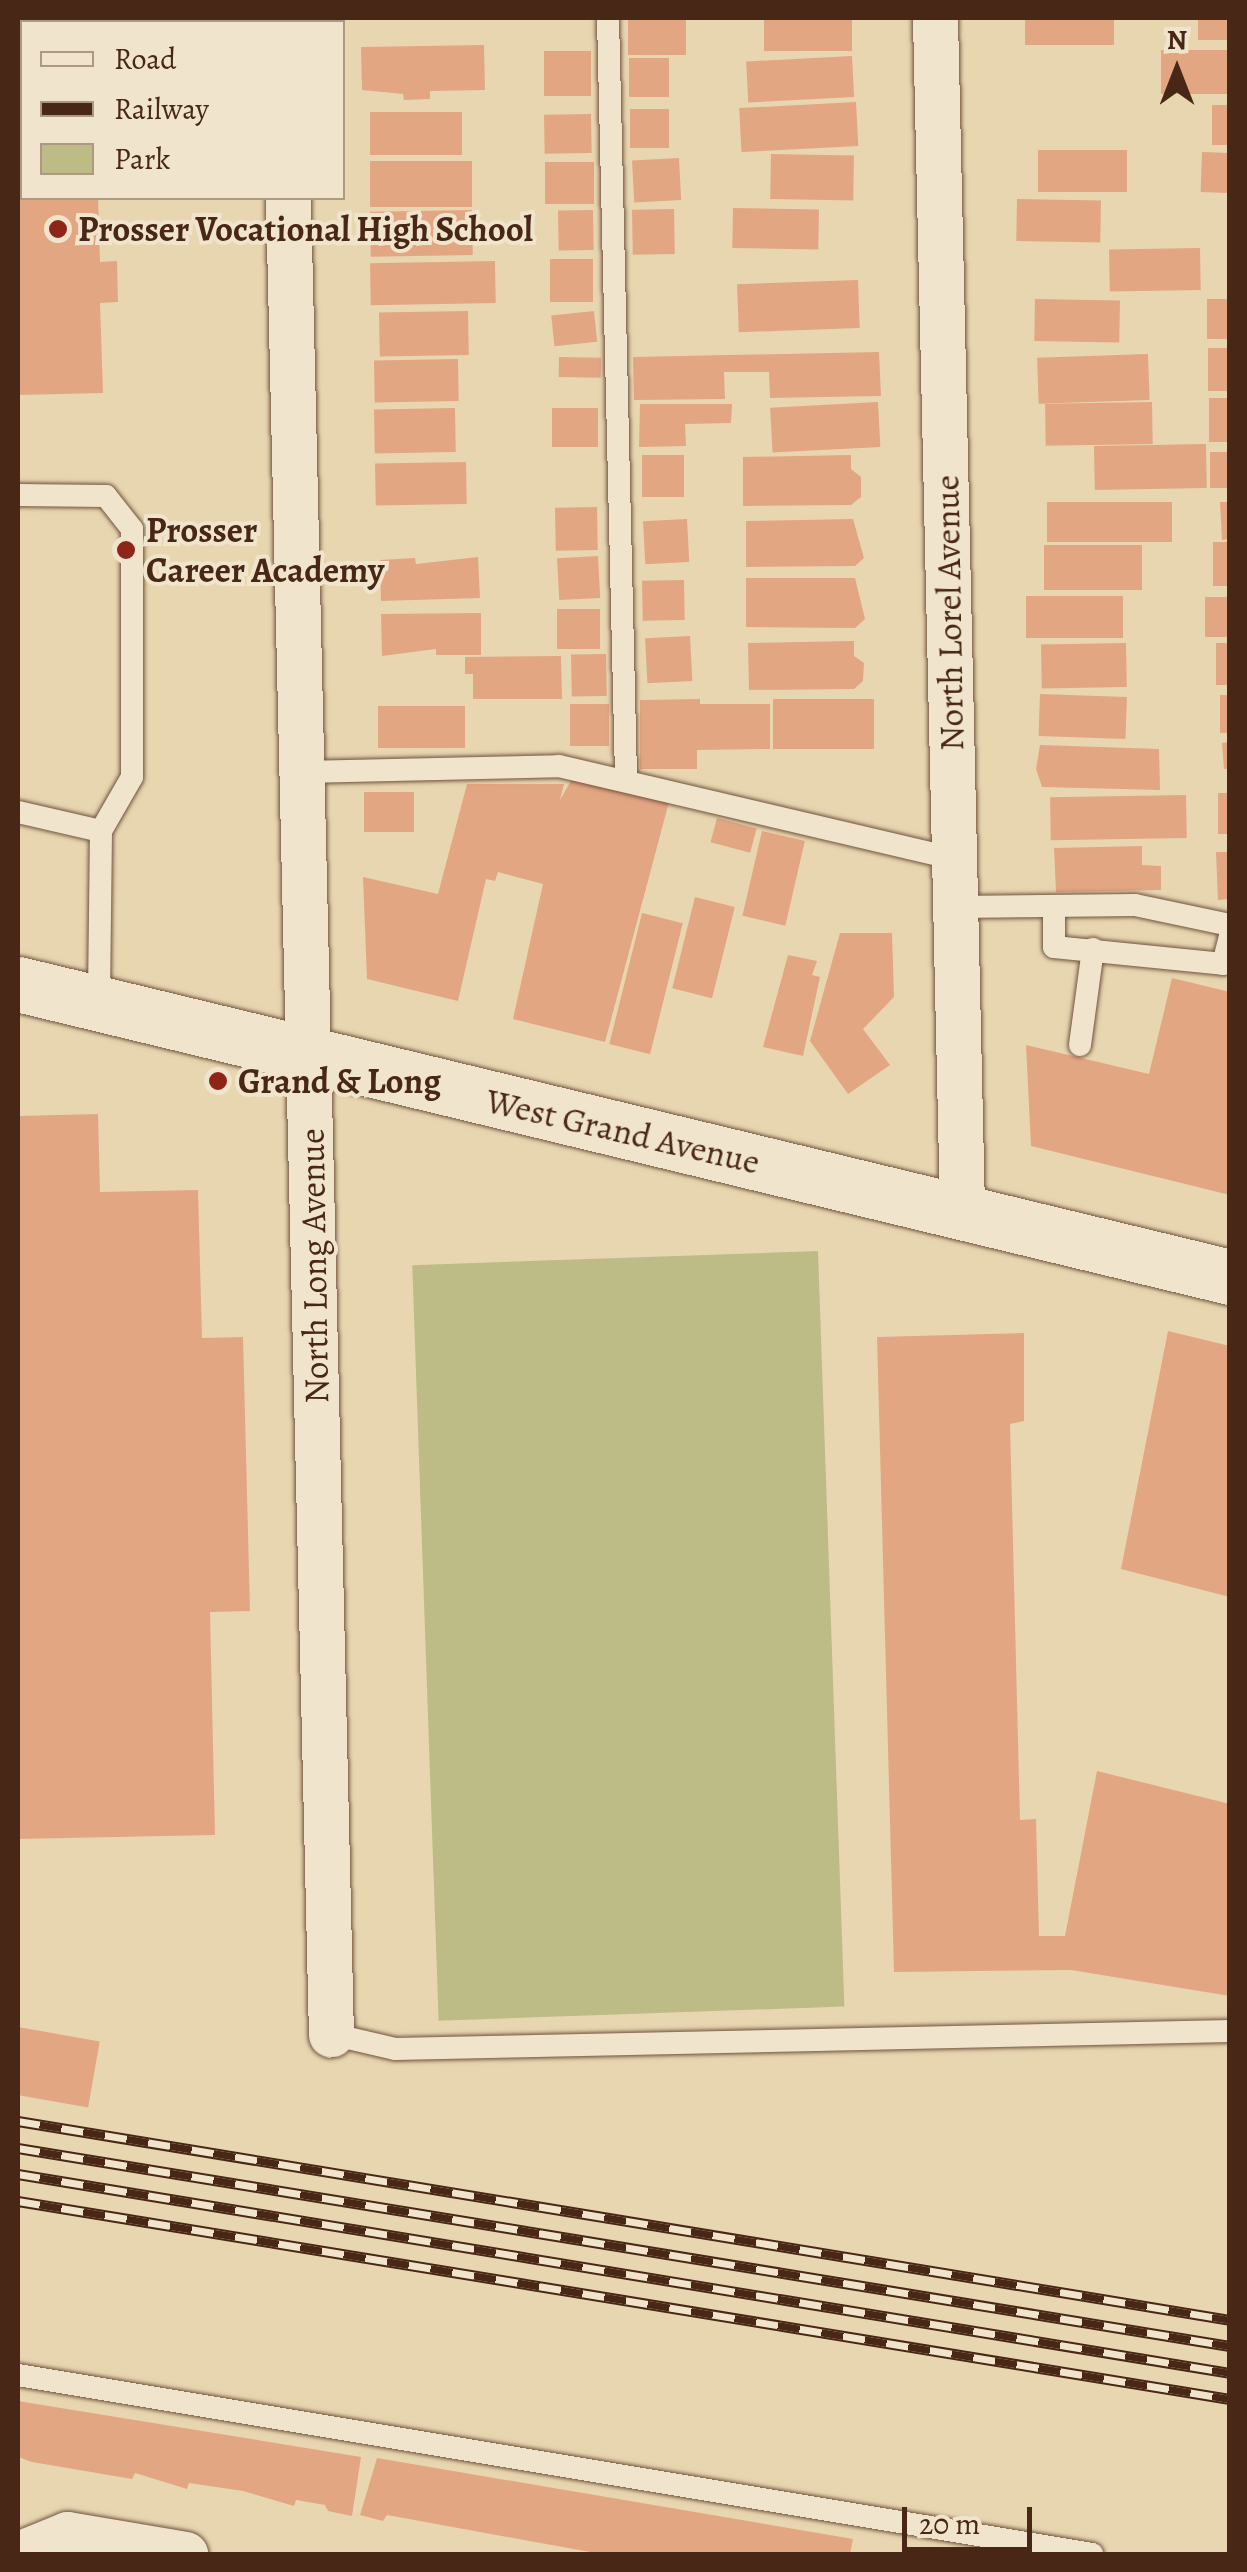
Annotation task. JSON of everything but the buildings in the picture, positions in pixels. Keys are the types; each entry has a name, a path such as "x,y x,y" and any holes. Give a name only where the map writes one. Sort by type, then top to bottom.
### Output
{"main road":[{"name":"West Grand Avenue","path":"18,984 311,1058 962,1209 1230,1277"}],"street":[{"name":"North Lorel Avenue","path":"935,18 962,1209"},
{"name":"North Long Avenue","path":"288,200 331,2034"},
{"path":"19,2550 67,2534 185,2554"}],"lane":[{"path":"608,18 626,778"},
{"path":"18,496 106,496 132,529 132,776 101,830 100,1005"},
{"path":"303,772 560,766 626,778 954,860"},
{"path":"18,812 101,830"},
{"path":"956,907 1135,905 1230,925"},
{"path":"1054,906 1054,947 1224,964 1230,936"},
{"path":"1080,1044 1093,950"},
{"path":"331,2034 395,2050 1230,2031"},
{"path":"18,2375 1092,2554"}],"green space":[{"path":"818,1251 844,2007 439,2021 412,1265"}],"railway":[{"path":"18,2121 1230,2320"},
{"path":"18,2148 1230,2346"},
{"path":"18,2174 1230,2373"},
{"path":"18,2201 1230,2399"}],"place":[{"name":"Prosser Vocational High School","path":"58,229"},
{"name":"Prosser Career Academy","path":"126,550"},
{"name":"Grand & Long","path":"218,1081"}]}
